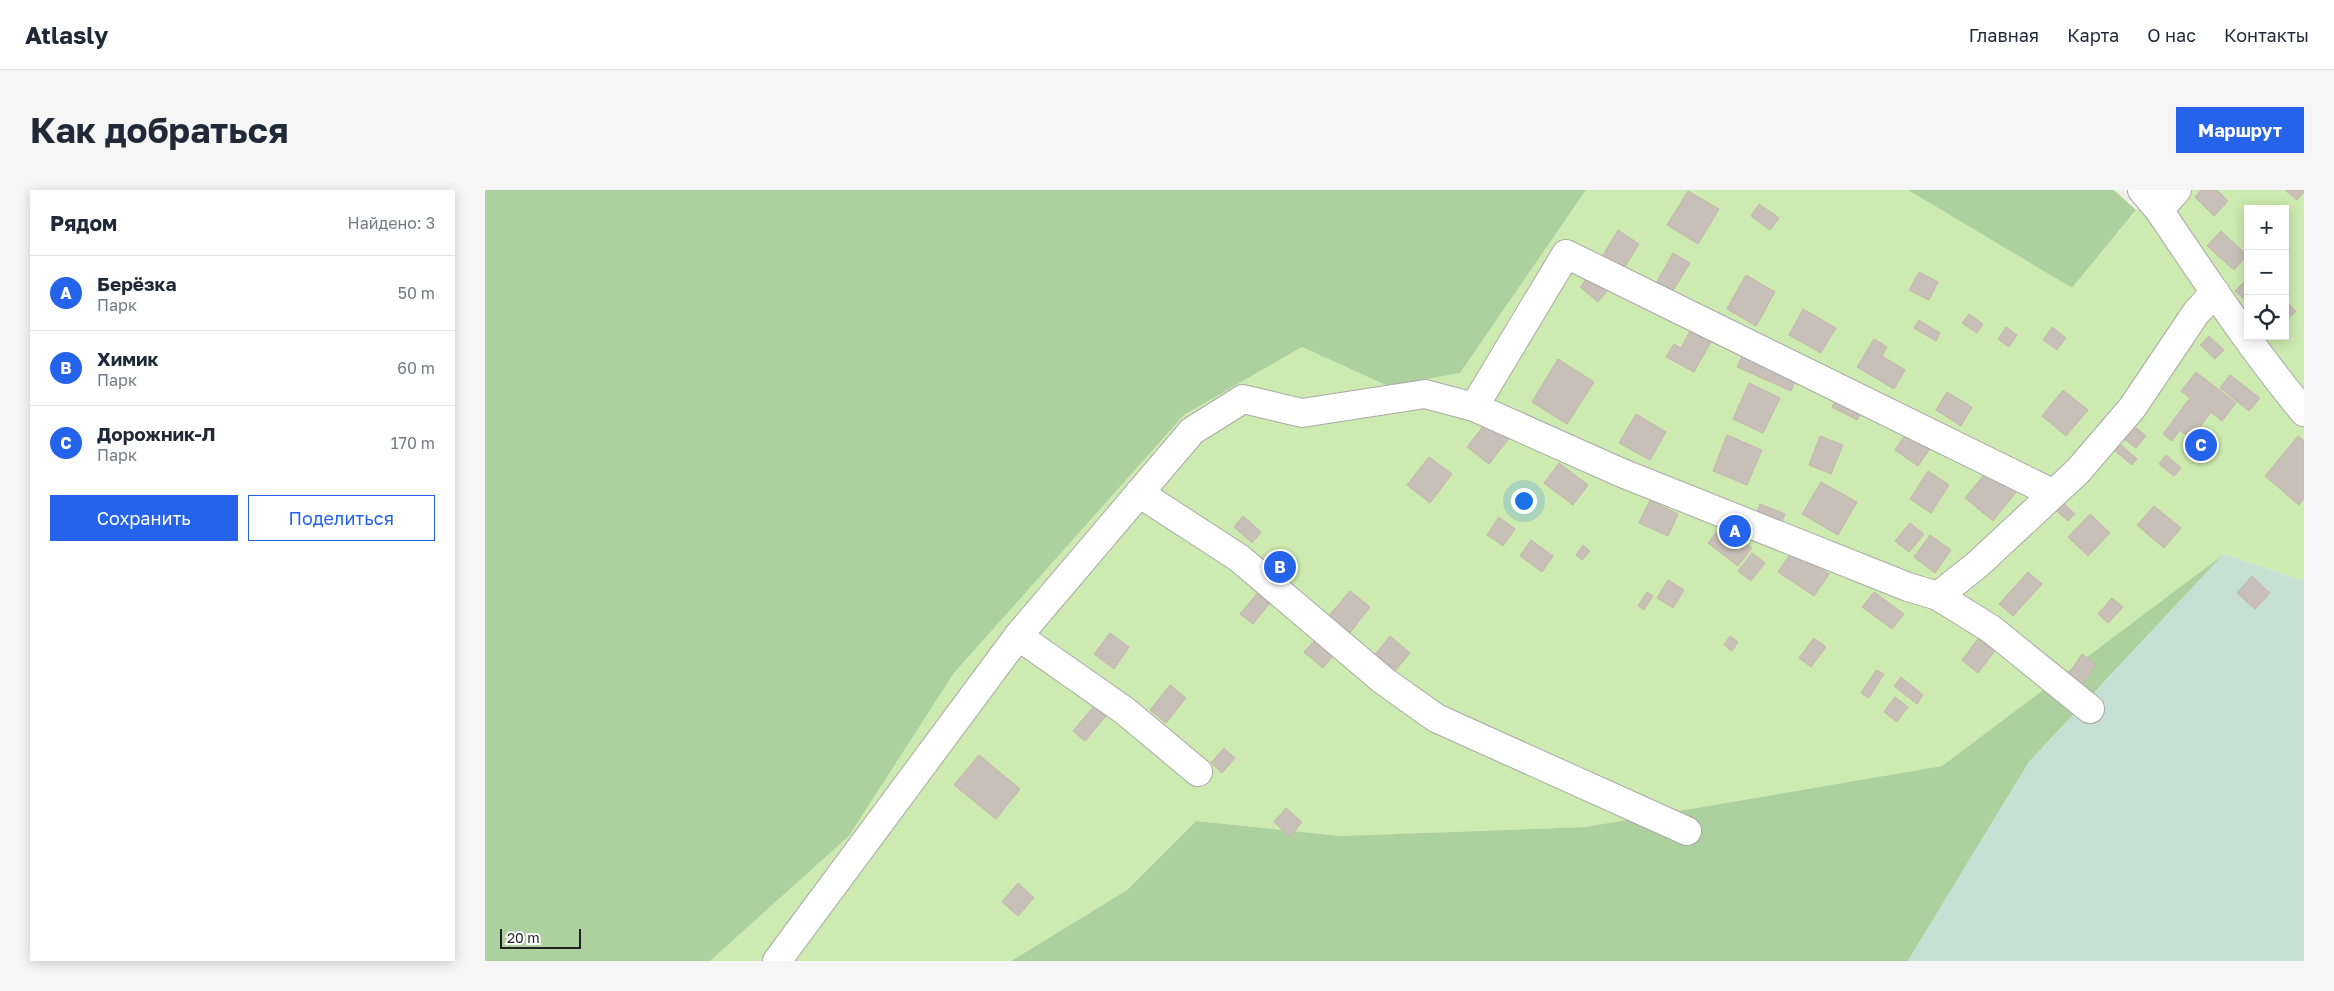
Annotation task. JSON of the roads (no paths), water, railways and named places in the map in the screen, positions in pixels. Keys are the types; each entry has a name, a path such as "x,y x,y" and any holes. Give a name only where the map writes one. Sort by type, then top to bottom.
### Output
{"lane":[{"path":"2159,196 2215,292 2304,412"},
{"path":"1474,407 1566,254 2052,493"},
{"path":"1938,596 1978,564 2021,525 2052,493 2078,471 2132,408 2196,313 2215,292"},
{"path":"777,961 1018,636 1192,431 1243,399 1302,413 1425,394 1474,407 1622,473 1908,587 1938,596 1991,629 2090,709"},
{"path":"1139,493 1239,558 1384,681 1436,718 1687,831"},
{"path":"1018,636 1125,711 1198,772"}],"place":[{"name":"Дорожник-Л","path":"2201,445"},
{"name":"Берёзка","path":"1735,531"},
{"name":"Химик","path":"1280,567"}]}
